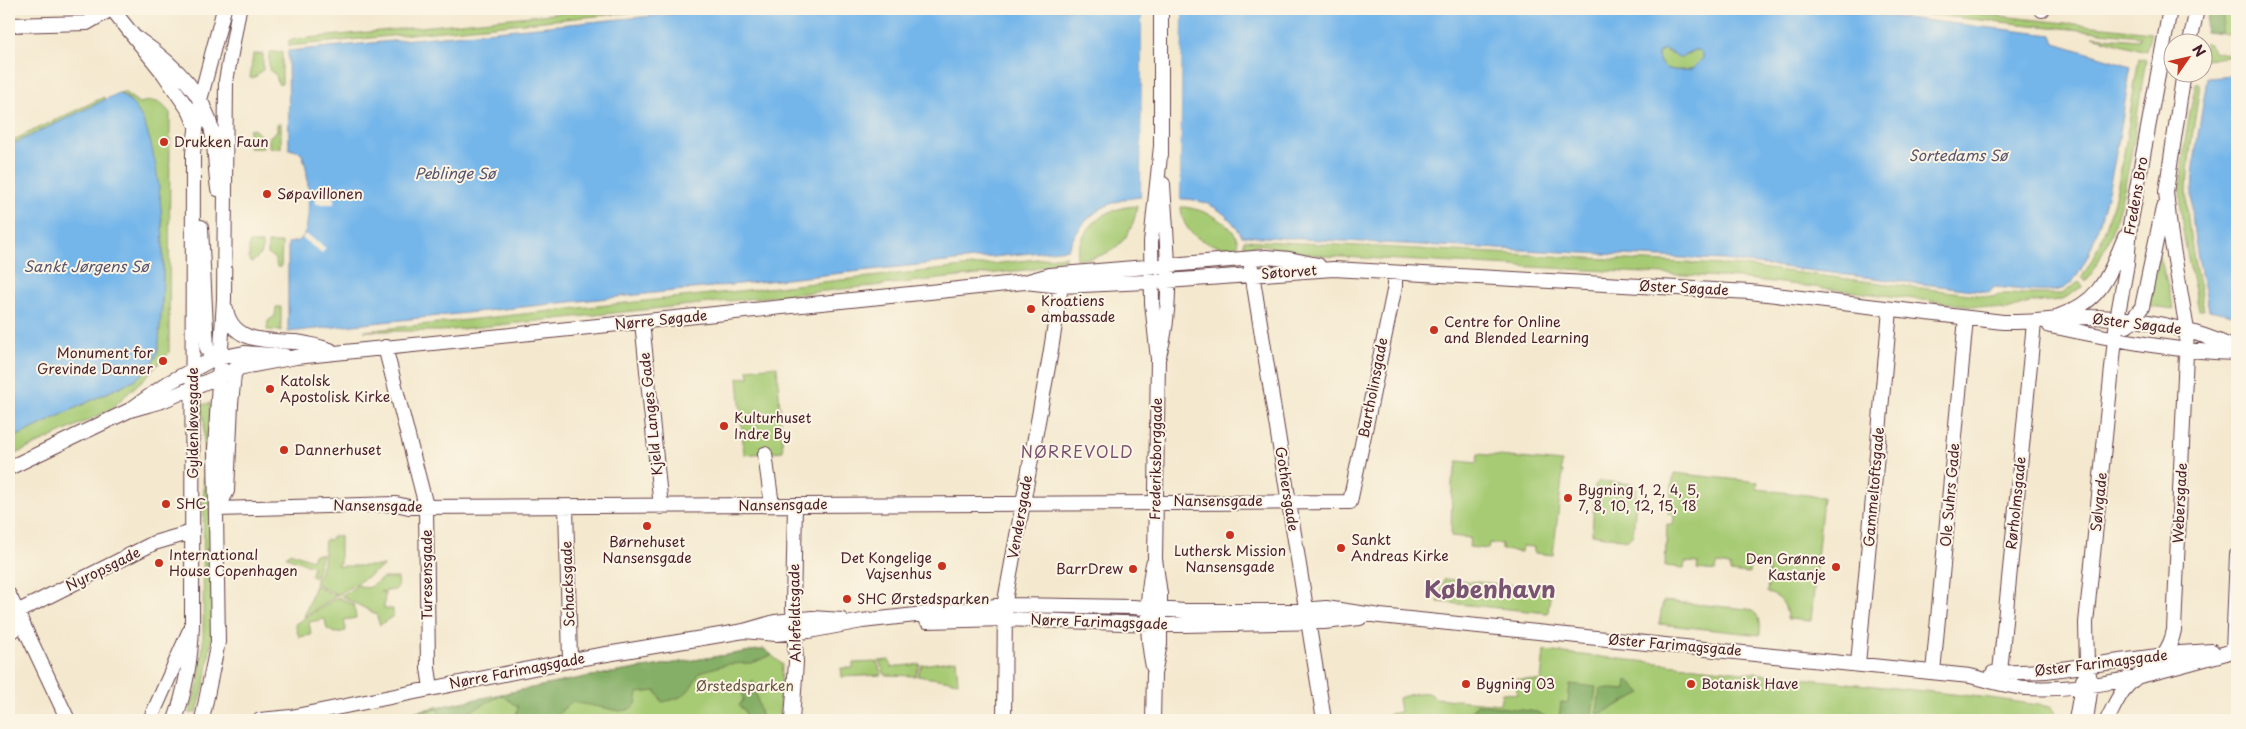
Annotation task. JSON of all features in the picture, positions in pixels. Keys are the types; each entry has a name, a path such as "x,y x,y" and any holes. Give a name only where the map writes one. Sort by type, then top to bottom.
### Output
{"street":[{"path":"9,25 87,23 112,9 138,39 183,102 195,124"},
{"name":"Gyldenløvesgade","path":"175,720 186,683 191,653 192,625 193,182 195,124 224,9"},
{"name":"Gyldenløvesgade","path":"202,720 211,685 218,642 215,449 218,364 224,299 225,126 227,70 239,9"},
{"path":"1160,9 1162,26 1161,146"},
{"path":"1162,26 1165,9"},
{"name":"Fredens Bro","path":"2116,330 2127,264 2130,226 2170,9"},
{"path":"2192,32 2197,9"},
{"path":"138,39 163,56 200,100 212,128 214,161 225,232"},
{"name":"Fredens Bro","path":"2133,321 2142,307 2145,296 2166,192 2182,82"},
{"name":"Frederiksborggade","path":"1158,359 1165,337 1167,281 1161,146"},
{"name":"Frederiksborggade","path":"1153,720 1154,674 1148,644 1160,588 1155,558 1158,359 1155,345 1152,282 1152,226 1161,146"},
{"path":"193,182 202,231 207,348 218,364"},
{"name":"Fredens Bro","path":"2166,192 2171,238 2187,330 2187,350"},
{"path":"2034,323 2071,312 2096,295 2106,283 2130,226"},
{"name":"Søtorvet","path":"1025,282 1050,275 1249,258 1289,259 1333,269"},
{"name":"Gothersgade","path":"1249,258 1324,720"},
{"name":"Søtorvet","path":"1025,282 1061,286 1152,282 1333,269"},
{"name":"Øster Søgade","path":"1333,269 1750,292 1890,310 2034,323 2097,334 2116,330"},
{"name":"Bartholinsgade","path":"1350,502 1395,286 1395,273"},
{"name":"Nørre Søgade","path":"218,364 238,368 296,357 385,347 426,345 1025,282"},
{"name":"Vendersgade","path":"1004,720 1005,612 1061,286"},
{"path":"224,299 228,320 235,331 277,342 298,342 340,352"},
{"name":"Gammeltoftsgade","path":"1858,664 1890,310"},
{"name":"Øster Søgade","path":"2034,323 2088,317 2116,330 2138,344 2187,350 2237,353"},
{"name":"Ole Suhrs Gade","path":"1933,672 1966,318"},
{"path":"2116,330 2133,321"},
{"name":"Øster Søgade","path":"2133,321 2208,335 2237,349"},
{"name":"Kjeld Langes Gade","path":"642,322 661,507"},
{"name":"Rørholmsgade","path":"1999,677 2034,323"},
{"name":"Sølvgade","path":"2086,720 2087,617 2116,330"},
{"name":"Turesensgade","path":"385,347 426,506 428,668 431,688"},
{"name":"Webersgade","path":"2165,655 2172,643 2174,630 2187,350"},
{"name":"Nørre Søgade","path":"218,364 258,353 296,357"},
{"path":"130,410 159,388 193,370 218,364"},
{"path":"9,468 130,410 162,401 193,387 218,364"},
{"path":"217,509 228,491 231,404 234,374 238,368"},
{"path":"765,454 772,505"},
{"name":"Nansensgade","path":"217,509 396,504 426,506 661,507 1023,502 1350,502"},
{"name":"Ahlefeldtsgade","path":"792,720 796,662 794,626 795,505"},
{"name":"Schacksgade","path":"566,507 570,660"},
{"name":"Nyropsgade","path":"17,612 154,544 192,532"},
{"path":"2235,651 2237,555"},
{"path":"9,595 68,720"},
{"name":"Øster Farimagsgade","path":"1307,616 1326,608 1380,616 1970,676 1999,677 2046,671 2086,679 2165,655 2194,651 2235,651"},
{"name":"Nørre Farimagsgade","path":"260,720 286,718 570,660 744,631 776,634 794,626 889,619 928,621 1005,612 1154,609 1307,616"},
{"name":"Nørre Farimagsgade","path":"1005,612 1154,623 1307,616"},
{"path":"9,632 23,625"},
{"path":"150,720 192,625"},
{"name":"Øster Farimagsgade","path":"1999,677 2024,688 2143,673 2235,651"},
{"path":"2108,720 2127,686 2165,655"},
{"name":"Sølvgade","path":"2076,720 2086,679"}],"green space":[{"path":"601,9 667,9 289,46 289,40"},
{"path":"1871,9 1933,9 2151,32 2146,51 2092,36 2139,40 2141,36"},
{"path":"2209,9 2237,9 2237,36 2205,32"},
{"path":"2209,9 2225,9 2221,33 2205,32"},
{"path":"1664,49 1670,54 1688,55 1694,50 1699,50 1703,58 1694,68 1671,70 1666,68 1659,60 1658,53"},
{"path":"2214,51 2227,54 2229,57 2214,58"},
{"path":"269,52 282,52 282,84 278,84 276,75 269,70"},
{"path":"253,54 263,54 263,70 254,78 250,78"},
{"path":"2139,58 2146,60 2127,175 2112,231 2086,282 2082,277 2106,227 2121,171"},
{"path":"2196,83 2200,84 2189,158 2187,203 2191,243 2204,310 2199,310 2181,212 2183,156"},
{"path":"124,92 139,103 157,102 170,113 169,353 110,410 9,457 9,440 136,379 162,307 163,267 160,196 129,99 119,93"},
{"path":"104,97 105,100 9,146 9,142"},
{"path":"281,123 281,148 269,148 269,137 277,131 277,124"},
{"path":"249,129 254,129 262,137 263,148 249,148"},
{"path":"1137,206 1131,229 1118,246 1099,256 1076,259 1083,237 1096,221 1114,210"},
{"path":"1181,207 1198,210 1226,224 1233,231 1238,247 1218,246 1200,239 1187,227"},
{"path":"1244,240 1743,266 1993,297 1999,294 2062,294 2079,282 2083,286 2062,300 2032,302 2007,310 1739,278 1324,256 1263,245 1244,246"},
{"path":"249,243 262,243 262,253 253,262 249,261"},
{"path":"268,243 282,243 281,267 277,267 275,259 268,254"},
{"path":"2159,253 2174,309 2149,306"},
{"path":"1066,256 1065,259 1035,269 442,331 364,331"},
{"path":"276,307 281,307 281,331 267,330 268,321 275,316"},
{"path":"777,366 783,451 744,455 738,378 749,377 748,369"},
{"path":"210,403 212,634 206,678 197,712 189,714 198,685 203,643 204,421 201,405"},
{"path":"1478,454 1562,462 1561,471 1563,471 1553,555 1534,553 1534,547 1522,546 1521,552 1502,550 1502,544 1489,543 1488,549 1469,547 1470,538 1451,536 1452,482 1458,461 1477,463"},
{"path":"1674,473 1758,482 1757,489 1823,497 1811,621 1787,619 1786,609 1782,602 1776,596 1767,593 1769,567 1750,566 1749,574 1730,572 1730,566 1717,564 1716,571 1697,569 1698,563 1685,562 1684,568 1665,566 1667,524 1673,525 1674,515 1668,514"},
{"path":"1599,481 1633,484 1637,488 1633,535 1628,540 1592,534 1595,485"},
{"path":"333,536 340,536 340,563 337,564 338,566 384,566 338,595 315,583 323,563 325,540 330,540"},
{"path":"290,552 312,560 314,554 322,554 315,578 311,575 313,566 286,557"},
{"path":"383,578 398,578 398,587 395,590 380,592 385,592 384,609 393,609 393,616 380,625 376,614 341,596 358,585 368,588"},
{"path":"1444,579 1551,589 1548,613 1438,602"},
{"path":"315,585 336,596 304,617"},
{"path":"338,597 354,605 356,618 344,620 346,631 335,633 327,629 325,619 309,622 311,635 299,637 295,624"},
{"path":"1663,601 1748,609 1758,616 1760,635 1659,624"},
{"name":"Ørstedsparken","path":"764,649 782,664 780,720 373,720 586,677"},
{"path":"764,649 772,655 752,663 728,664 700,672 689,690 676,699 662,702 656,691 638,693 636,704 628,710 620,711 573,702 563,709 555,720 496,720 516,715 518,707 502,695 453,720 441,720 438,709 373,720 586,677"},
{"name":"Botanisk Have","path":"1544,651 1990,698 2052,707 2057,715 2056,720 1374,720 1390,718 1389,714 1400,712 1398,698 1416,693 1427,693 1435,698 1500,704 1502,693 1517,694 1516,679 1541,681"},
{"path":"889,660 891,667 920,664 915,676 885,675 879,661"},
{"path":"956,660 958,682 917,676 922,665"},
{"path":"877,662 882,675 842,677 841,668 853,668 853,663"},
{"path":"1627,679 1642,693 1600,714 1597,713 1600,688 1626,690"},
{"path":"753,680 762,720 747,720 745,711 739,706 743,700 742,691"},
{"path":"1570,684 1596,687 1591,720 1564,720 1559,718 1561,702 1568,703"},
{"path":"1477,704 1537,712 1552,720 1464,720"}],"water":[{"name":"Peblinge Sø","path":"725,9 1140,9 1142,11 1141,197 1117,202 1097,212 1081,227 1068,249 288,332 288,243 299,240 304,235 308,218 308,179 300,152 289,149 288,51"},
{"name":"Sortedams Sø","path":"1184,9 1827,9 2052,35 2055,43 2131,66 2109,187 2100,222 2089,253 2076,276 2062,289 2056,291 1994,287 1990,292 1723,260 1242,236 1231,220 1216,208 1199,201 1180,199 1182,11","holes":["1664,49 1681,58 1694,50 1699,50 1703,58 1694,68 1671,70 1662,64 1658,53"]},
{"path":"2237,76 2237,316 2209,310 2193,221 2192,192 2195,159 2206,82 2214,82 2214,78"},
{"name":"Sankt Jørgens Sø","path":"119,93 132,104 142,118 150,139 159,191 162,220 163,277 157,353 150,366 136,379 9,440 9,146"}],"pier":[{"path":"1140,9 1144,11 1144,197 1141,197 1142,11"},
{"path":"1180,9 1184,9 1182,12 1180,199 1177,199"},
{"path":"334,186 334,204 316,204 316,197 307,197 307,194 316,193 316,187"},
{"path":"305,234 326,248 322,253 302,238"}],"place":[{"name":"Drukken Faun","path":"164,142"},
{"name":"Søpavillonen","path":"267,194"},
{"name":"Kroatiens ambassade","path":"1031,309"},
{"name":"Centre for Online and Blended Learning","path":"1434,330"},
{"name":"Monument for Grevinde Danner","path":"163,361"},
{"name":"Katolsk Apostolisk Kirke","path":"270,389"},
{"name":"Kulturhuset Indre By","path":"724,426"},
{"name":"Dannerhuset","path":"284,450"},
{"name":"Bygning 1, 2, 4, 5, 7, 8, 10, 12, 15, 18","path":"1568,498"},
{"name":"SHC","path":"166,504"},
{"name":"Børnehuset Nansensgade","path":"647,526"},
{"name":"Luthersk Mission Nansensgade","path":"1230,535"},
{"name":"Sankt Andreas Kirke","path":"1341,548"},
{"name":"International House Copenhagen","path":"159,563"},
{"name":"Det Kongelige Vajsenhus","path":"942,566"},
{"name":"Den Grønne Kastanje","path":"1836,567"},
{"name":"BarrDrew","path":"1133,569"},
{"name":"SHC Ørstedsparken","path":"847,599"},
{"name":"Bygning 03","path":"1466,684"},
{"name":"Botanisk Have","path":"1691,684"}],"district":[{"name":"NØRREVOLD","path":"1077,452"},
{"name":"København","path":"1490,590"}]}
